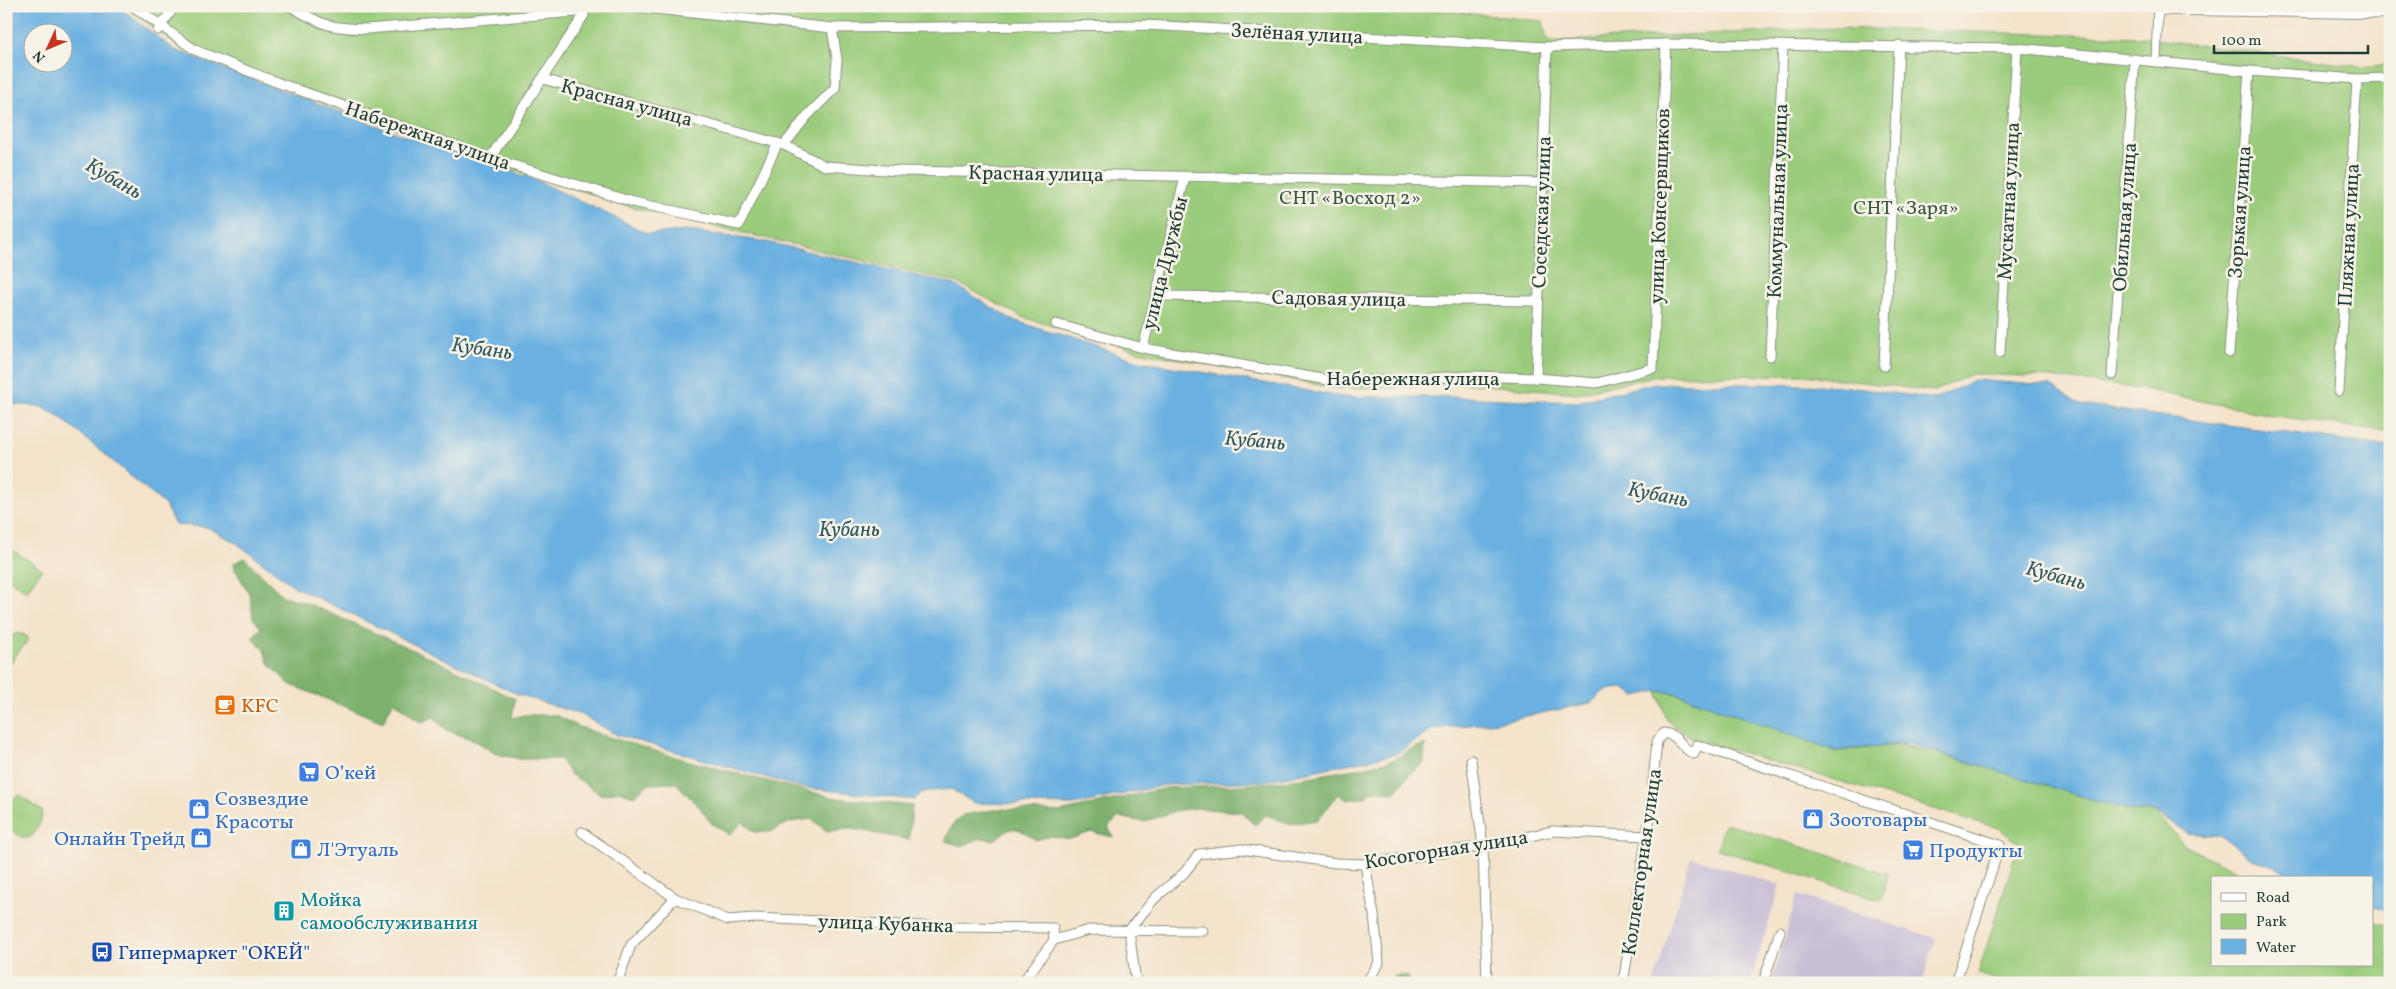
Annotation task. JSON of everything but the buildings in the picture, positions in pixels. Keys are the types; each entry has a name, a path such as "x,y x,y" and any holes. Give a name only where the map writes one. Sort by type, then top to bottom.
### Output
{"street":[{"name":"Набережная улица","path":"133,6 159,28 195,50 276,82 490,158 633,202 740,225 781,144"},
{"path":"159,28 175,6"},
{"path":"290,6 318,23 336,28 367,29 576,12 582,6"},
{"name":"Красная улица","path":"490,158 544,79 584,15 582,6"},
{"name":"Зелёная улица","path":"628,6 832,28 1146,25 1547,47 1666,44 2017,48 2249,71 2357,79 2390,78"},
{"path":"2156,62 2158,8 2390,14"},
{"path":"781,144 835,88 837,59 832,28"},
{"name":"улица Консервщиков","path":"1653,368 1666,44"},
{"name":"Коммунальная улица","path":"1770,356 1783,45"},
{"path":"1884,366 1899,46"},
{"name":"Соседская улица","path":"1536,378 1537,301 1547,47"},
{"name":"Мускатная улица","path":"2000,353 2017,48"},
{"name":"Обильная улица","path":"2112,375 2135,59"},
{"name":"Зорькая улица","path":"2229,353 2249,71"},
{"name":"Красная улица","path":"544,79 781,144 825,166 900,171 988,171 1185,177 1542,183"},
{"name":"Пляжная улица","path":"2339,391 2357,79"},
{"name":"улица Дружбы","path":"1143,348 1185,177"},
{"name":"Садовая улица","path":"1157,296 1537,301"},
{"name":"Набережная улица","path":"1056,324 1143,348 1340,382 1471,376 1536,378 1597,383 1653,368"},
{"name":"Коллекторная улица","path":"1623,983 1646,836 1657,741 1664,733 1670,734 1681,742 1686,751 1694,754 1697,746 2000,844 1955,983"},
{"path":"1471,760 1483,846 1487,983"},
{"name":"Косогорная улица","path":"1129,930 1155,898 1184,873 1199,854 1241,850 1336,863 1365,864 1483,846 1553,831 1646,836"},
{"name":"улица Кубанка","path":"582,832 675,898 728,920 754,918 945,927 1053,928 1054,940"},
{"path":"1365,864 1374,914 1379,963 1366,983"},
{"path":"617,983 631,945 675,898"},
{"path":"1022,983 1054,940 1089,930 1203,931"},
{"path":"1129,930 1136,983"},
{"path":"1763,983 1780,931"}],"shaded area":[{"path":"1691,857 1780,885 1750,983 1654,983"},
{"path":"1797,895 1936,938 1922,983 1771,983"}],"green space":[{"path":"124,6 1397,6 1543,21 1547,40 1555,41 1838,28 2141,37 2363,67 2390,64 2390,433 2271,415 2142,389 2050,377 1972,374 1934,391 1805,375 1655,376 1577,393 1452,382 1393,388 1336,388 1137,351 1022,317 956,282 632,207 478,158 340,109 184,50"},
{"path":"6,546 42,569 27,591 6,577"},
{"path":"245,558 283,596 309,604 429,657 515,699 512,718 524,715 555,715 577,726 602,735 682,759 767,781 835,798 912,806 909,840 853,829 827,831 811,819 790,822 770,832 754,832 743,822 730,835 711,823 701,809 676,783 648,784 634,796 619,791 602,795 570,774 560,759 520,759 496,754 474,740 446,730 433,717 421,723 394,701 383,722 289,684 269,664 264,650 252,638 261,628 253,618 250,595 232,564"},
{"path":"20,633 28,637 27,641 6,669 6,637"},
{"path":"1657,691 1675,693 1836,751 1902,745 1992,768 2134,811 2156,812 2184,845 2246,876 2211,876 2211,966 2374,966 2374,922 2390,926 2390,983 2008,983 1978,974 2019,843 1998,828 1692,738 1667,720"},
{"path":"1425,744 1424,763 1410,774 1395,792 1371,791 1366,797 1347,800 1339,794 1317,820 1290,824 1266,815 1255,825 1241,812 1195,808 1175,811 1144,822 1119,817 1108,827 1113,837 1091,832 1070,839 1051,836 1036,840 1024,832 1011,829 995,840 981,838 962,846 945,841 953,824 963,815 999,809 1060,812 1166,788 1244,785 1284,781 1366,767 1393,760 1411,749"},
{"path":"20,795 42,811 39,826 30,838 21,837 6,826 6,811 16,796"},
{"path":"1725,823 1889,874 1881,900 1717,849"},
{"path":"1395,976 1407,976 1411,983 1392,983"}],"water":[{"name":"Кубань","path":"6,6 117,6 175,50 391,131 536,180 649,234 686,231 762,241 953,284 1013,320 1139,361 1342,397 1451,397 1577,402 1651,384 1753,384 1841,386 1936,399 1974,380 2051,386 2080,405 2390,447 2390,911 2374,906 2374,876 2297,876 2253,859 2221,836 2187,833 2156,812 2134,811 1906,743 1836,751 1675,693 1657,691 1636,696 1623,688 1605,690 1591,703 1497,722 1433,729 1396,754 1264,781 1165,785 1073,805 974,803 951,789 922,792 914,800 800,787 617,735 582,715 517,694 295,587 238,544 207,527 175,525 165,505 59,416 39,406 6,404"}],"place":[{"name":"KFC","path":"225,705"},
{"name":"О’кей","path":"309,772"},
{"name":"Созвездие Красоты","path":"199,809"},
{"name":"Зоотовары","path":"1813,819"},
{"name":"Онлайн Трейд","path":"201,838"},
{"name":"Л'Этуаль","path":"301,849"},
{"name":"Продукты","path":"1913,850"},
{"name":"Мойка самообслуживания","path":"284,911"},
{"name":"Гипермаркет \"ОКЕЙ\"","path":"102,952"}],"park label":[{"name":"СНТ «Восход 2»","path":"1350,197"},
{"name":"СНТ «Заря»","path":"1906,207"}]}
